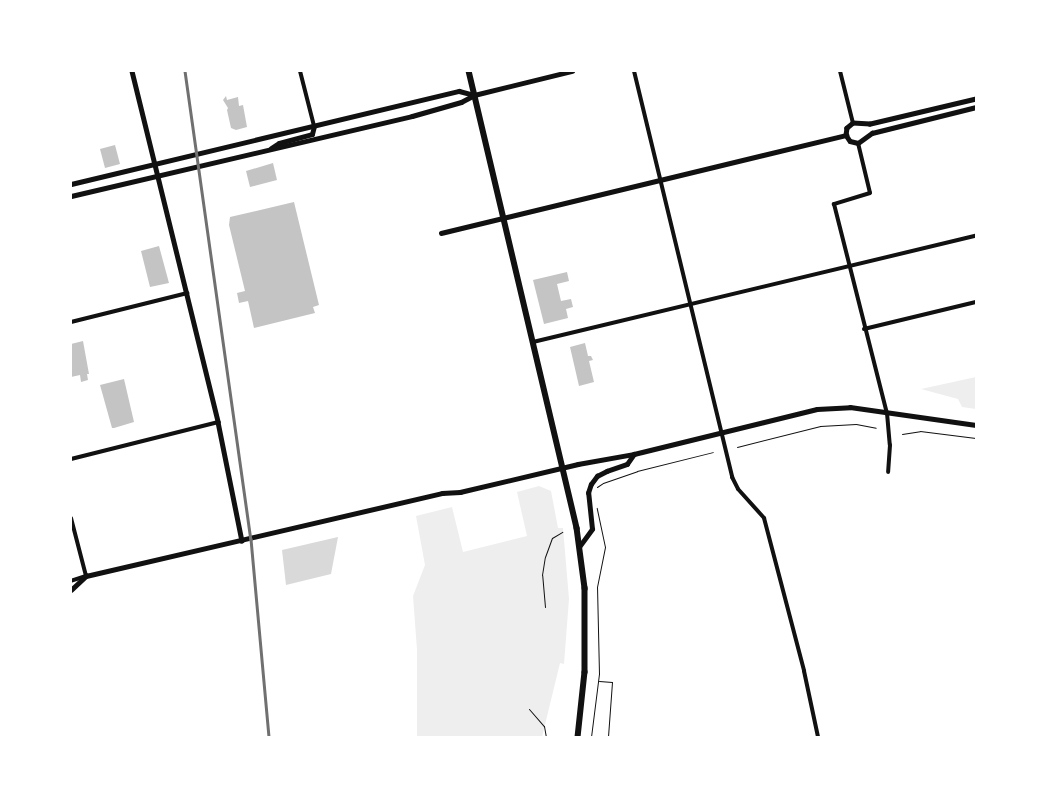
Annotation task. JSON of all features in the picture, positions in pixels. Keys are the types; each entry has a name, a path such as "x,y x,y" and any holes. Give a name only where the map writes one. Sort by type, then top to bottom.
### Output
{"main road":[{"path":"469,71 564,467 579,547 585,588 586,632 585,672 578,737"},
{"path":"71,196 412,116 461,102 474,95 572,71"},
{"path":"71,184 459,90 474,95"},
{"path":"269,150 279,143 312,134 314,126"}],"street":[{"path":"132,71 218,422 242,541"},
{"path":"300,71 314,126"},
{"path":"634,71 735,483 764,518 804,671 818,737"},
{"path":"840,71 853,123"},
{"path":"853,123 861,125 976,99"},
{"path":"853,123 847,128 846,135 850,142 858,142 865,136 976,107"},
{"path":"861,125 865,130 865,136"},
{"path":"440,233 504,216 846,135"},
{"path":"858,142 870,193 834,204 864,329 887,413 890,445 888,472"},
{"path":"533,342 976,236"},
{"path":"71,322 187,293"},
{"path":"864,329 976,302"},
{"path":"71,581 442,493 460,492 564,467 634,454 818,409 850,407 976,425"},
{"path":"71,459 218,422"},
{"path":"579,547 592,529 588,493 591,484 597,476 627,464 634,454"},
{"path":"71,518 86,576"},
{"path":"71,590 86,576"}],"path":[{"path":"737,447 820,426 856,424 876,428"},
{"path":"902,434 920,431 976,438"},
{"path":"596,493 597,488 603,482 637,471 713,452"},
{"path":"591,737 598,681 599,631 597,587 605,547 596,506"},
{"path":"545,607 542,575 544,557 552,538 562,532"},
{"path":"598,681 612,682 608,737"},
{"path":"529,710 544,726 546,737"}],"shaded area":[{"path":"976,377 976,409 962,407 958,399 921,389"},
{"path":"539,486 551,491 558,528 563,528 569,599 564,664 560,663 542,737 417,737 417,650 413,596 425,565 416,516 452,507 463,552 527,536 517,492"},
{"path":"338,537 331,574 286,585 282,550"}],"building":[{"path":"226,96 227,100 238,97 239,106 243,105 247,127 236,130 231,128 228,108 223,100"},
{"path":"115,145 120,164 105,168 100,149"},
{"path":"273,163 277,180 250,187 246,171"},
{"path":"294,202 319,305 313,307 315,313 254,328 248,301 239,303 237,293 245,291 229,225 230,217"},
{"path":"159,246 169,283 150,287 141,251"},
{"path":"567,272 569,281 557,284 561,301 571,299 573,307 566,309 568,318 544,324 533,280"},
{"path":"83,341 89,374 87,374 88,380 81,382 80,375 71,377 71,344"},
{"path":"585,343 588,356 591,356 593,360 589,361 594,382 579,386 570,347"},
{"path":"124,379 134,422 112,428 100,385"}],"railway":[{"path":"185,71 251,539 269,737"}]}
